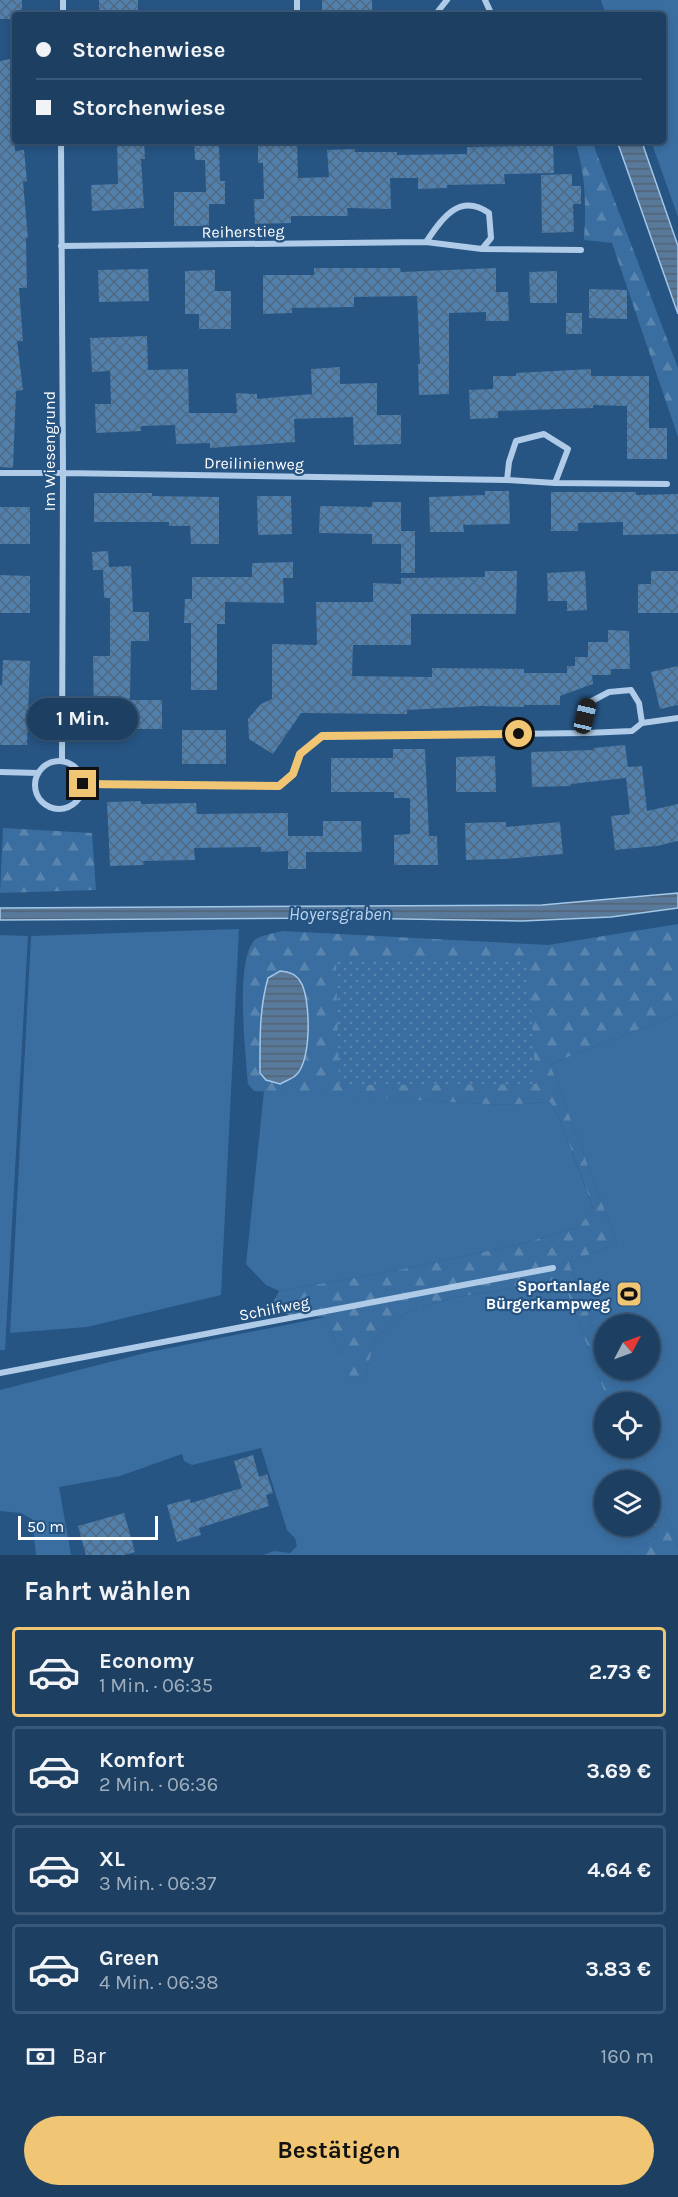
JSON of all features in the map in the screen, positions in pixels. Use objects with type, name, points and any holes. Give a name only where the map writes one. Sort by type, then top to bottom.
[{"type":"street","points":[[437,12],[447,0]]},
{"type":"street","name":"Im Wiesengrund","points":[[61,144],[62,761]]},
{"type":"street","points":[[426,242],[444,218],[459,206],[479,207],[489,213],[491,238],[482,249]]},
{"type":"street","name":"Reiherstieg","points":[[60,246],[426,242],[482,249],[581,250]]},
{"type":"street","points":[[507,480],[509,462],[516,441],[544,434],[568,449],[555,483]]},
{"type":"street","name":"Dreilinienweg","points":[[0,473],[667,484]]},
{"type":"street","points":[[587,733],[585,716],[588,703],[609,692],[631,690],[639,703],[642,723]]},
{"type":"street","points":[[83,784],[279,786],[293,774],[300,754],[322,736],[632,731],[642,723],[678,718]]},
{"type":"street","points":[[62,761],[74,767],[80,774],[83,784],[81,795],[74,804],[65,809],[52,809],[43,804],[36,793],[35,780],[38,773],[50,763],[62,761]]},
{"type":"street","points":[[0,772],[38,773]]},
{"type":"street","name":"Schilfweg","points":[[0,1373],[553,1268]]},
{"type":"green space","points":[[601,0],[678,0],[678,217],[652,144],[666,144],[666,12],[605,12]]},
{"type":"green space","points":[[576,144],[593,144],[678,368],[678,437],[612,243],[584,240],[584,190]]},
{"type":"green space","points":[[3,828],[92,833],[96,890],[0,893]]},
{"type":"green space","points":[[678,924],[678,1014],[550,1064],[617,1243],[569,1263],[594,1329],[594,1364],[563,1280],[451,1298],[409,1311],[377,1336],[364,1377],[351,1385],[326,1317],[290,1316],[273,1303],[279,1291],[399,1270],[521,1244],[579,1227],[593,1208],[559,1117],[550,1102],[505,1105],[254,1091],[248,1084],[243,1008],[245,965],[249,949],[256,939],[283,931],[548,945]]},
{"type":"green space","points":[[239,929],[221,1295],[87,1327],[10,1333],[31,936]]},
{"type":"green space","points":[[0,935],[28,936],[5,1350],[0,1350]]},
{"type":"green space","points":[[336,959],[528,959],[536,1084],[339,1085]]},
{"type":"green space","name":"Sportanlage Bürgerkampweg","points":[[678,1014],[678,1547],[660,1500],[660,1470],[648,1470],[644,1458],[660,1458],[660,1392],[618,1392],[614,1380],[660,1380],[660,1314],[594,1314],[594,1329],[569,1263],[617,1243],[550,1064]]},
{"type":"green space","points":[[264,1091],[505,1105],[550,1102],[559,1117],[593,1209],[579,1227],[521,1244],[399,1270],[279,1291],[266,1285],[246,1264]]},
{"type":"green space","points":[[563,1280],[594,1364],[594,1380],[600,1380],[604,1392],[594,1392],[594,1458],[629,1458],[633,1470],[594,1470],[594,1536],[658,1537],[621,1555],[263,1555],[274,1551],[290,1553],[297,1546],[295,1538],[287,1530],[261,1448],[192,1465],[184,1461],[182,1454],[120,1476],[59,1487],[71,1555],[36,1555],[32,1519],[21,1513],[0,1511],[0,1390],[149,1352],[326,1317],[351,1384],[364,1377],[377,1336],[409,1311],[451,1298]]},
{"type":"green space","points":[[600,1380],[614,1380],[618,1392],[604,1392]]},
{"type":"green space","points":[[629,1458],[644,1458],[648,1470],[633,1470]]},
{"type":"green space","points":[[660,1500],[678,1547],[678,1555],[621,1555],[660,1536]]},
{"type":"water","points":[[618,144],[643,144],[678,246],[678,314]]},
{"type":"water","name":"Hoyersgraben","points":[[678,893],[678,908],[611,917],[522,921],[344,918],[0,920],[0,908],[542,905]]},
{"type":"water","points":[[280,971],[289,972],[298,978],[304,989],[308,1029],[305,1057],[301,1068],[294,1076],[280,1084],[266,1080],[260,1073],[260,1061],[265,990],[268,978]]},
{"type":"building","points":[[0,0],[22,0],[22,12],[12,12],[12,19],[0,19]]},
{"type":"building","points":[[99,0],[138,0],[138,12],[99,12]]},
{"type":"building","points":[[322,0],[372,0],[372,12],[322,12]]},
{"type":"building","points":[[12,59],[12,144],[15,144],[15,151],[24,150],[27,181],[23,182],[28,238],[26,238],[27,288],[19,288],[23,341],[17,341],[23,390],[16,391],[13,468],[0,467],[0,61]]},
{"type":"building","points":[[117,144],[144,144],[145,159],[141,159],[144,208],[92,211],[91,185],[118,184]]},
{"type":"building","points":[[194,144],[219,144],[220,181],[225,181],[225,204],[209,204],[209,226],[174,226],[174,192],[206,192],[205,160],[195,160]]},
{"type":"building","points":[[258,144],[297,144],[298,178],[329,177],[327,150],[397,152],[397,155],[467,154],[467,147],[553,144],[554,173],[504,174],[505,184],[447,185],[447,188],[418,189],[418,178],[390,178],[391,209],[347,208],[348,216],[291,216],[291,223],[255,224],[254,199],[264,199],[263,163],[258,163]]},
{"type":"building","points":[[572,174],[572,186],[581,186],[581,204],[573,204],[574,232],[542,233],[541,175]]},
{"type":"building","points":[[314,268],[400,268],[401,272],[496,268],[496,292],[508,292],[509,321],[486,321],[486,312],[449,313],[449,394],[419,395],[417,296],[354,297],[354,307],[292,308],[292,313],[263,314],[263,275],[314,275]]},
{"type":"building","points":[[148,269],[149,301],[99,302],[98,270]]},
{"type":"building","points":[[215,270],[215,291],[231,291],[231,329],[199,329],[199,314],[185,314],[185,271]]},
{"type":"building","points":[[557,271],[557,303],[530,303],[529,272]]},
{"type":"building","points":[[589,289],[627,290],[627,319],[589,318]]},
{"type":"building","points":[[566,313],[582,313],[582,334],[566,334]]},
{"type":"building","points":[[147,336],[148,370],[188,369],[189,413],[237,413],[236,393],[257,394],[257,399],[312,394],[311,369],[340,367],[340,384],[377,383],[377,415],[401,415],[401,444],[354,445],[353,417],[294,419],[295,442],[210,448],[210,443],[176,444],[175,425],[141,426],[141,431],[96,433],[95,404],[111,404],[110,371],[92,372],[90,338]]},
{"type":"building","points":[[591,369],[591,376],[649,376],[649,428],[667,428],[667,459],[627,459],[627,406],[593,405],[593,408],[498,411],[498,418],[470,419],[469,390],[493,389],[493,376]]},
{"type":"building","points":[[485,491],[509,491],[510,524],[463,525],[464,532],[430,532],[429,497],[485,495]]},
{"type":"building","points":[[551,492],[678,494],[678,534],[623,535],[623,522],[578,523],[578,531],[551,531]]},
{"type":"building","points":[[94,493],[152,493],[152,496],[219,497],[219,544],[191,544],[190,526],[169,526],[169,522],[94,522]]},
{"type":"building","points":[[257,496],[291,496],[292,534],[258,535]]},
{"type":"building","points":[[372,502],[401,502],[401,531],[415,531],[415,573],[401,573],[401,544],[372,544],[372,534],[319,533],[320,506],[372,507]]},
{"type":"building","points":[[0,507],[30,507],[30,544],[0,544]]},
{"type":"building","points":[[108,551],[109,567],[131,566],[133,612],[149,612],[149,641],[131,641],[130,700],[162,700],[162,729],[94,729],[93,656],[110,656],[110,598],[104,598],[103,570],[93,570],[92,552]]},
{"type":"building","points":[[293,562],[293,578],[283,578],[284,603],[225,602],[225,624],[217,624],[217,690],[191,690],[191,623],[184,623],[185,599],[192,599],[192,577],[252,577],[252,563]]},
{"type":"building","points":[[485,571],[517,571],[516,614],[411,614],[411,645],[353,645],[352,676],[432,677],[432,668],[524,669],[524,673],[567,673],[567,666],[575,666],[575,657],[588,657],[588,642],[608,642],[608,630],[629,631],[630,669],[611,669],[611,675],[592,675],[593,684],[560,696],[560,705],[407,710],[407,714],[301,713],[273,754],[249,739],[248,719],[261,704],[272,699],[272,644],[317,645],[316,602],[373,602],[373,583],[401,584],[401,578],[485,577]]},
{"type":"building","points":[[585,571],[587,610],[567,611],[567,601],[548,601],[547,573]]},
{"type":"building","points":[[651,571],[678,571],[678,613],[638,613],[638,584],[651,584]]},
{"type":"building","points":[[0,575],[30,576],[30,613],[0,613]]},
{"type":"building","points":[[3,660],[30,661],[27,745],[0,745],[0,685],[2,685]]},
{"type":"building","points":[[678,666],[678,705],[660,709],[651,672]]},
{"type":"building","points":[[182,730],[226,730],[226,764],[182,764]]},
{"type":"building","points":[[625,745],[628,767],[642,766],[647,811],[678,804],[678,841],[657,846],[615,850],[611,816],[630,814],[626,778],[571,784],[571,786],[532,787],[531,752],[594,750],[593,748]]},
{"type":"building","points":[[393,749],[425,749],[429,836],[437,836],[438,865],[394,865],[394,835],[410,834],[410,798],[394,798],[394,792],[331,792],[331,758],[393,758]]},
{"type":"building","points":[[495,756],[496,792],[456,792],[456,757]]},
{"type":"building","points":[[141,801],[141,804],[196,803],[197,814],[288,813],[288,836],[323,836],[323,821],[361,821],[362,852],[306,852],[306,869],[288,869],[288,851],[261,852],[261,847],[194,848],[195,860],[143,861],[144,865],[110,866],[107,802]]},
{"type":"building","points":[[506,822],[506,827],[560,822],[563,854],[466,860],[465,823]]},
{"type":"building","points":[[253,1455],[259,1477],[267,1474],[273,1493],[266,1495],[269,1506],[199,1528],[201,1535],[177,1542],[167,1505],[190,1499],[191,1503],[242,1488],[234,1461]]},
{"type":"building","points":[[124,1513],[135,1552],[124,1555],[86,1555],[78,1526]]},
{"type":"place","name":"Sportanlage Bürgerkampweg","points":[[629,1294]]},
{"type":"route","points":[[83,784],[279,786],[293,774],[300,754],[322,736],[519,734]]}]
